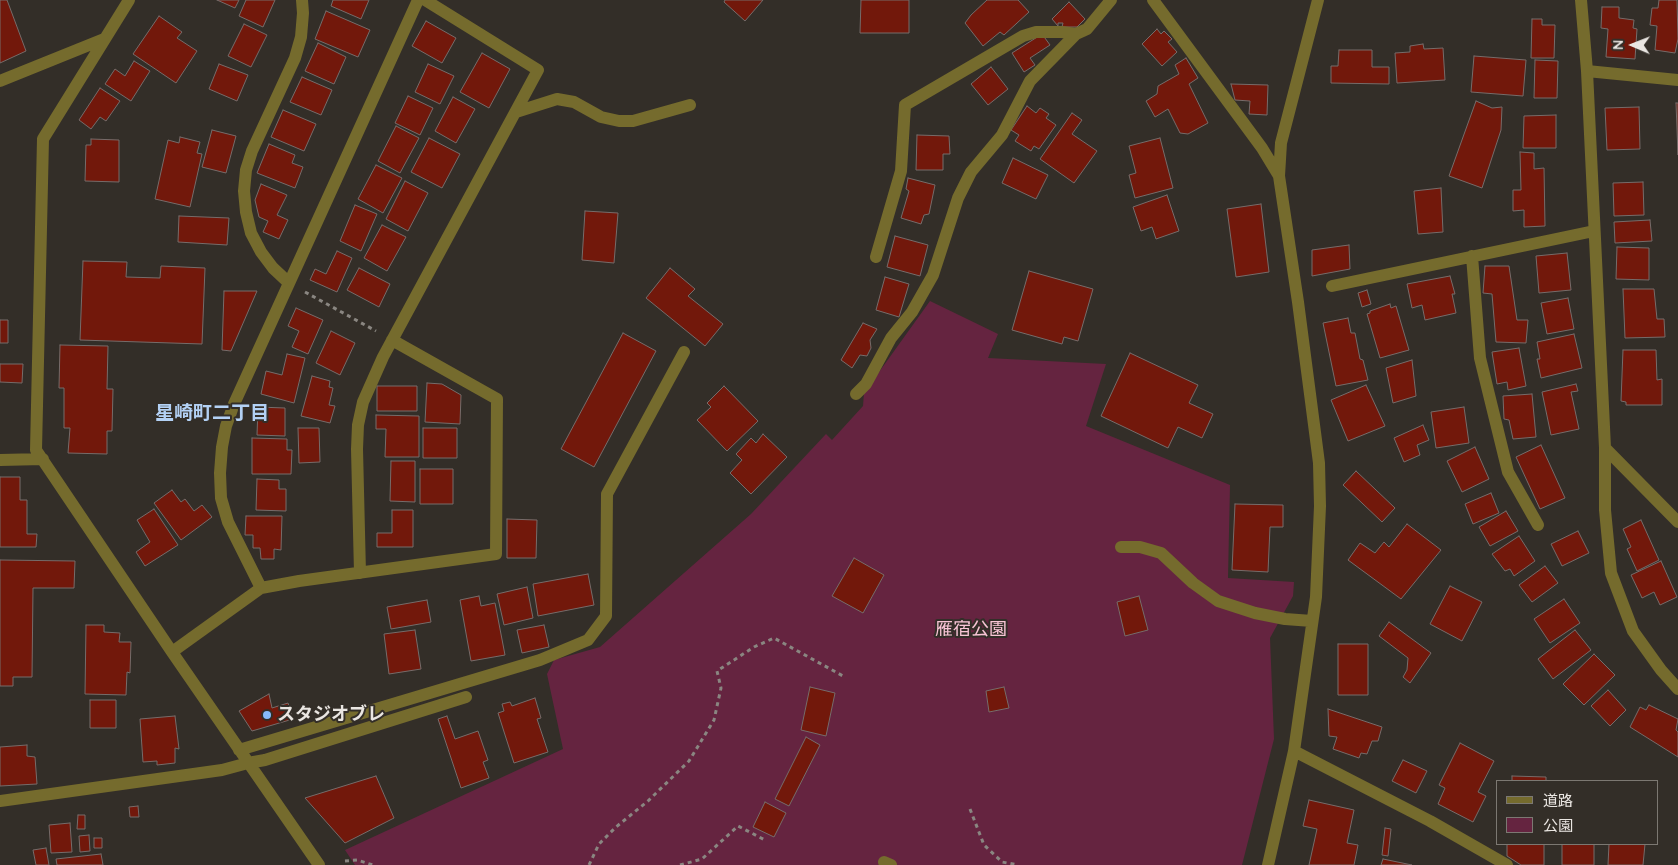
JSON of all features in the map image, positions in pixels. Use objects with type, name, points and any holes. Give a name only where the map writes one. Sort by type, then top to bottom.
[{"type":"street","points":[[129,0],[43,139],[36,450],[319,865]]},
{"type":"street","points":[[290,284],[260,252],[251,233],[244,191],[246,170],[252,152],[295,58],[302,38],[302,0]]},
{"type":"street","points":[[261,588],[238,546],[225,514],[221,498],[220,473],[226,426],[234,404],[418,0]]},
{"type":"street","points":[[360,573],[358,425],[363,402],[372,379],[392,340],[538,70],[425,0]]},
{"type":"street","points":[[856,394],[866,384],[891,338],[912,312],[933,275],[958,198],[971,172],[1002,135],[1030,81],[1076,34],[1087,29],[1111,0]]},
{"type":"street","points":[[1153,0],[1262,148],[1279,176]]},
{"type":"street","points":[[1268,865],[1294,752],[1316,596],[1320,506],[1319,463],[1279,176],[1281,143],[1318,0]]},
{"type":"street","points":[[1581,0],[1587,71],[1604,448],[1605,510],[1611,573],[1633,631],[1661,670],[1678,689]]},
{"type":"street","points":[[876,257],[901,170],[905,105],[1024,36],[1036,32],[1076,34]]},
{"type":"street","points":[[0,81],[104,39]]},
{"type":"street","points":[[1587,71],[1678,80]]},
{"type":"street","points":[[516,112],[557,99],[574,102],[601,117],[619,121],[633,121],[690,105]]},
{"type":"street","points":[[1332,286],[1594,230]]},
{"type":"street","points":[[1472,256],[1480,358],[1508,472],[1538,525]]},
{"type":"street","points":[[172,652],[261,588],[299,580],[496,554],[497,399],[392,340]]},
{"type":"street","points":[[239,750],[540,660],[588,640],[606,616],[607,494],[684,352]]},
{"type":"street","points":[[1604,448],[1678,522]]},
{"type":"street","points":[[0,460],[43,460]]},
{"type":"street","points":[[1121,547],[1140,547],[1161,553],[1193,584],[1218,601],[1255,613],[1285,619],[1312,621]]},
{"type":"street","points":[[0,801],[222,770],[265,760],[466,697]]},
{"type":"street","points":[[1294,752],[1430,821],[1507,865]]},
{"type":"path","points":[[290,284],[392,340]]},
{"type":"path","points":[[589,865],[599,844],[616,827],[648,802],[689,761],[714,720],[721,688],[718,671],[754,647],[774,638],[843,676]]},
{"type":"path","points":[[970,808],[984,845],[1002,862],[1018,865]]},
{"type":"path","points":[[698,865],[702,859],[738,826],[765,840]]},
{"type":"path","points":[[680,865],[702,859]]},
{"type":"path","points":[[345,861],[357,860],[373,865]]},
{"type":"green space","name":"雁宿公園","points":[[930,301],[998,334],[988,358],[1106,364],[1086,426],[1230,485],[1228,578],[1294,582],[1293,596],[1270,638],[1274,739],[1242,865],[355,865],[345,850],[563,749],[547,674],[554,660],[600,647],[751,514],[826,434],[832,440],[863,406],[864,393]]},
{"type":"building","points":[[0,0],[7,0],[26,51],[0,63]]},
{"type":"building","points":[[217,0],[239,0],[235,8]]},
{"type":"building","points":[[246,0],[275,0],[263,27],[239,16]]},
{"type":"building","points":[[333,0],[369,0],[361,19],[331,6]]},
{"type":"building","points":[[725,0],[763,0],[745,21],[724,2]]},
{"type":"building","points":[[861,0],[909,0],[909,33],[860,33]]},
{"type":"building","points":[[987,0],[1018,0],[1029,12],[1004,35],[1000,32],[983,46],[965,23]]},
{"type":"building","points":[[1659,0],[1677,0],[1678,39],[1675,53],[1655,50],[1657,26],[1650,25],[1652,8],[1658,8]]},
{"type":"building","points":[[1069,2],[1085,19],[1077,27],[1062,27],[1063,23],[1058,23],[1058,26],[1052,19]]},
{"type":"building","points":[[1602,7],[1619,7],[1619,18],[1634,20],[1633,28],[1637,29],[1635,59],[1606,57],[1608,29],[1601,28]]},
{"type":"building","points":[[326,11],[370,30],[358,57],[315,39]]},
{"type":"building","points":[[159,16],[182,32],[177,38],[197,51],[176,83],[133,54]]},
{"type":"building","points":[[1532,19],[1542,19],[1542,25],[1555,25],[1554,58],[1531,58]]},
{"type":"building","points":[[426,21],[456,38],[442,63],[412,46]]},
{"type":"building","points":[[244,24],[267,35],[251,67],[228,56]]},
{"type":"building","points":[[1157,29],[1161,34],[1164,31],[1172,39],[1168,42],[1177,52],[1162,66],[1142,44]]},
{"type":"building","points":[[1042,34],[1050,45],[1030,58],[1035,65],[1024,72],[1012,53]]},
{"type":"building","points":[[318,43],[346,57],[334,84],[305,71]]},
{"type":"building","points":[[1423,44],[1424,49],[1443,48],[1445,80],[1397,83],[1395,53],[1410,52],[1410,46]]},
{"type":"building","points":[[1339,50],[1372,50],[1372,67],[1389,67],[1389,84],[1331,83],[1331,66],[1338,66]]},
{"type":"building","points":[[482,53],[510,69],[489,108],[460,92]]},
{"type":"building","points":[[1474,56],[1526,60],[1523,96],[1471,92]]},
{"type":"building","points":[[1186,58],[1198,78],[1189,84],[1208,123],[1188,134],[1180,133],[1168,109],[1155,117],[1146,101],[1157,94],[1158,86],[1179,74],[1175,65]]},
{"type":"building","points":[[1535,60],[1558,61],[1557,98],[1534,98]]},
{"type":"building","points":[[134,61],[150,71],[131,101],[105,84],[115,69],[125,76]]},
{"type":"building","points":[[219,64],[248,75],[237,101],[209,89]]},
{"type":"building","points":[[428,64],[454,76],[440,104],[415,92]]},
{"type":"building","points":[[991,67],[1008,89],[988,105],[971,84]]},
{"type":"building","points":[[302,77],[332,90],[321,115],[290,102]]},
{"type":"building","points":[[1231,84],[1268,85],[1267,115],[1249,114],[1250,101],[1235,100]]},
{"type":"building","points":[[100,88],[120,101],[106,121],[100,117],[91,129],[79,120]]},
{"type":"building","points":[[408,96],[433,108],[420,135],[395,123]]},
{"type":"building","points":[[453,97],[475,109],[456,143],[435,131]]},
{"type":"building","points":[[1476,101],[1492,108],[1502,107],[1501,130],[1482,188],[1449,176]]},
{"type":"building","points":[[1676,103],[1678,103],[1678,155]]},
{"type":"building","points":[[1027,106],[1036,113],[1040,108],[1049,114],[1046,118],[1056,125],[1039,149],[1034,146],[1031,151],[1015,141],[1019,135],[1011,130]]},
{"type":"building","points":[[1639,107],[1640,149],[1607,150],[1605,108]]},
{"type":"building","points":[[283,110],[316,124],[304,151],[271,137]]},
{"type":"building","points":[[1072,113],[1082,120],[1072,134],[1097,151],[1074,183],[1040,159]]},
{"type":"building","points":[[1556,115],[1556,148],[1523,148],[1524,116]]},
{"type":"building","points":[[396,126],[419,138],[400,173],[378,161]]},
{"type":"building","points":[[212,130],[236,136],[226,173],[202,167]]},
{"type":"building","points":[[917,135],[949,136],[950,154],[943,154],[943,170],[916,170]]},
{"type":"building","points":[[180,137],[200,142],[197,153],[202,154],[190,207],[155,199],[168,140],[179,143]]},
{"type":"building","points":[[429,138],[460,154],[442,188],[411,172]]},
{"type":"building","points":[[1160,138],[1173,188],[1135,198],[1129,175],[1136,173],[1129,146]]},
{"type":"building","points":[[91,139],[119,140],[119,182],[85,181],[86,145],[91,145]]},
{"type":"building","points":[[269,144],[295,155],[292,163],[303,167],[295,188],[257,173]]},
{"type":"building","points":[[1520,152],[1534,153],[1534,169],[1544,168],[1545,226],[1524,227],[1524,210],[1513,211],[1513,190],[1521,190]]},
{"type":"building","points":[[1013,158],[1048,175],[1036,199],[1002,183]]},
{"type":"building","points":[[376,165],[402,178],[383,213],[358,199]]},
{"type":"building","points":[[908,178],[935,185],[929,214],[924,215],[921,224],[901,218],[909,191],[906,189]]},
{"type":"building","points":[[405,181],[428,193],[408,231],[386,219]]},
{"type":"building","points":[[1643,182],[1644,215],[1614,216],[1613,183]]},
{"type":"building","points":[[261,184],[287,195],[277,215],[288,220],[279,239],[263,232],[268,221],[259,217],[255,200]]},
{"type":"building","points":[[1441,188],[1443,232],[1418,234],[1414,191]]},
{"type":"building","points":[[1167,195],[1179,231],[1156,239],[1152,227],[1141,231],[1133,207]]},
{"type":"building","points":[[1261,204],[1269,272],[1236,277],[1227,209]]},
{"type":"building","points":[[355,205],[377,214],[361,251],[340,241]]},
{"type":"building","points":[[585,211],[618,213],[614,263],[582,260]]},
{"type":"building","points":[[179,216],[229,218],[227,245],[178,242]]},
{"type":"building","points":[[1650,220],[1652,241],[1615,243],[1614,222]]},
{"type":"building","points":[[382,225],[406,237],[387,271],[364,258]]},
{"type":"building","points":[[895,236],[928,245],[920,276],[887,267]]},
{"type":"building","points":[[1349,245],[1350,269],[1312,276],[1312,250]]},
{"type":"building","points":[[1617,247],[1649,248],[1649,280],[1616,279]]},
{"type":"building","points":[[337,251],[352,258],[337,292],[310,280],[315,269],[326,274]]},
{"type":"building","points":[[1567,253],[1571,290],[1539,293],[1536,256]]},
{"type":"building","points":[[83,261],[127,262],[126,277],[160,278],[161,266],[205,268],[202,344],[80,340]]},
{"type":"building","points":[[1485,266],[1509,266],[1517,320],[1528,320],[1526,343],[1496,342],[1492,294],[1483,293]]},
{"type":"building","points":[[359,268],[390,284],[379,307],[347,290]]},
{"type":"building","points":[[670,268],[695,289],[688,296],[723,324],[705,346],[646,298]]},
{"type":"building","points":[[1029,271],[1093,289],[1078,341],[1064,337],[1062,344],[1012,330]]},
{"type":"building","points":[[1450,276],[1455,294],[1452,294],[1456,313],[1425,320],[1422,305],[1412,308],[1407,284]]},
{"type":"building","points":[[885,277],[909,284],[899,317],[876,310]]},
{"type":"building","points":[[1623,289],[1654,289],[1657,319],[1664,319],[1665,337],[1625,338]]},
{"type":"building","points":[[1367,290],[1371,304],[1362,307],[1358,293]]},
{"type":"building","points":[[224,291],[257,291],[231,351],[222,350]]},
{"type":"building","points":[[1568,298],[1574,329],[1547,334],[1541,303]]},
{"type":"building","points":[[1390,304],[1391,308],[1396,306],[1409,350],[1380,358],[1367,314],[1370,311]]},
{"type":"building","points":[[296,308],[323,320],[308,354],[292,347],[299,331],[288,326]]},
{"type":"building","points":[[1348,318],[1351,333],[1355,333],[1360,359],[1363,360],[1368,380],[1336,386],[1323,323]]},
{"type":"building","points":[[0,320],[8,320],[8,343],[0,343]]},
{"type":"building","points":[[863,323],[877,329],[870,340],[871,348],[867,356],[860,355],[852,368],[841,360]]},
{"type":"building","points":[[331,331],[355,343],[340,375],[316,363]]},
{"type":"building","points":[[623,333],[656,351],[594,467],[561,449]]},
{"type":"building","points":[[1574,334],[1582,368],[1541,378],[1537,359],[1540,359],[1537,342]]},
{"type":"building","points":[[60,345],[108,346],[107,389],[113,389],[112,431],[107,431],[107,454],[68,453],[70,428],[64,428],[64,388],[59,388]]},
{"type":"building","points":[[1519,348],[1526,386],[1508,390],[1507,382],[1497,384],[1492,352]]},
{"type":"building","points":[[1623,350],[1656,350],[1657,380],[1662,379],[1662,405],[1626,405],[1626,402],[1621,401]]},
{"type":"building","points":[[1130,353],[1198,385],[1189,403],[1213,414],[1202,438],[1178,427],[1168,448],[1101,416]]},
{"type":"building","points":[[287,354],[305,358],[294,403],[261,394],[266,371],[282,375]]},
{"type":"building","points":[[1412,360],[1416,396],[1393,403],[1386,368]]},
{"type":"building","points":[[0,364],[23,364],[22,383],[0,382]]},
{"type":"building","points":[[312,376],[330,381],[329,387],[333,388],[329,405],[335,406],[330,423],[301,416]]},
{"type":"building","points":[[427,383],[442,384],[461,395],[460,424],[425,422]]},
{"type":"building","points":[[1576,384],[1578,391],[1571,392],[1579,429],[1551,435],[1542,392]]},
{"type":"building","points":[[1366,385],[1385,426],[1348,441],[1331,400]]},
{"type":"building","points":[[377,386],[417,386],[417,411],[377,411]]},
{"type":"building","points":[[724,386],[758,421],[727,451],[697,420],[711,407],[707,403]]},
{"type":"building","points":[[1532,394],[1536,437],[1513,439],[1509,420],[1504,419],[1503,396]]},
{"type":"building","points":[[258,407],[285,408],[285,436],[257,435]]},
{"type":"building","points":[[1464,407],[1469,443],[1436,448],[1431,412]]},
{"type":"building","points":[[376,415],[419,416],[419,457],[385,457],[386,429],[376,429]]},
{"type":"building","points":[[1423,425],[1429,440],[1417,445],[1420,455],[1404,462],[1394,438]]},
{"type":"building","points":[[298,428],[319,428],[320,462],[299,463]]},
{"type":"building","points":[[423,428],[457,428],[457,458],[423,458]]},
{"type":"building","points":[[763,434],[787,457],[751,494],[730,473],[742,460],[736,454],[751,438],[756,443]]},
{"type":"building","points":[[252,438],[287,439],[287,450],[292,450],[291,474],[252,474]]},
{"type":"building","points":[[1541,445],[1565,498],[1540,509],[1516,457]]},
{"type":"building","points":[[1475,447],[1489,479],[1462,492],[1447,461]]},
{"type":"building","points":[[391,461],[415,461],[415,502],[390,501]]},
{"type":"building","points":[[420,469],[453,469],[453,504],[420,504]]},
{"type":"building","points":[[1356,471],[1395,508],[1382,522],[1343,485]]},
{"type":"building","points":[[0,477],[20,477],[20,500],[27,500],[27,534],[37,534],[36,547],[0,547]]},
{"type":"building","points":[[257,479],[279,480],[279,489],[286,489],[286,511],[256,510]]},
{"type":"building","points":[[172,490],[181,502],[185,499],[194,511],[202,505],[212,517],[181,540],[154,503]]},
{"type":"building","points":[[1491,493],[1499,513],[1473,524],[1465,504]]},
{"type":"building","points":[[1235,504],[1283,505],[1283,527],[1270,527],[1268,572],[1232,570]]},
{"type":"building","points":[[154,509],[178,545],[145,566],[136,552],[150,542],[137,520]]},
{"type":"building","points":[[392,510],[413,510],[413,547],[377,547],[377,533],[392,533]]},
{"type":"building","points":[[1506,511],[1518,531],[1490,546],[1479,527]]},
{"type":"building","points":[[246,516],[282,516],[281,550],[274,549],[274,559],[261,559],[260,548],[253,548],[253,535],[245,535]]},
{"type":"building","points":[[507,519],[537,520],[536,558],[507,558]]},
{"type":"building","points":[[1641,520],[1659,560],[1637,571],[1627,549],[1631,547],[1623,529]]},
{"type":"building","points":[[1407,524],[1441,550],[1401,599],[1348,560],[1360,543],[1375,553],[1384,542],[1389,547]]},
{"type":"building","points":[[1578,531],[1589,553],[1562,566],[1551,544]]},
{"type":"building","points":[[1519,536],[1535,561],[1514,576],[1510,569],[1505,571],[1492,554]]},
{"type":"building","points":[[854,558],[884,575],[863,613],[832,596]]},
{"type":"building","points":[[0,560],[75,561],[74,588],[33,588],[32,677],[13,677],[13,686],[0,686]]},
{"type":"building","points":[[1661,561],[1677,597],[1660,605],[1654,592],[1642,598],[1631,575]]},
{"type":"building","points":[[1545,566],[1558,583],[1532,602],[1519,585]]},
{"type":"building","points":[[588,574],[594,605],[538,616],[533,584]]},
{"type":"building","points":[[1450,586],[1482,602],[1462,641],[1430,624]]},
{"type":"building","points":[[527,587],[533,618],[504,625],[497,594]]},
{"type":"building","points":[[479,596],[481,606],[495,603],[505,655],[471,661],[460,600]]},
{"type":"building","points":[[1139,596],[1148,630],[1125,636],[1117,602]]},
{"type":"building","points":[[1564,599],[1580,623],[1550,643],[1534,619]]},
{"type":"building","points":[[427,600],[431,622],[391,629],[387,607]]},
{"type":"building","points":[[1389,622],[1431,653],[1410,683],[1403,677],[1407,670],[1408,658],[1379,636]]},
{"type":"building","points":[[86,625],[104,625],[104,632],[120,633],[119,642],[131,642],[130,673],[127,672],[126,695],[85,694]]},
{"type":"building","points":[[544,625],[549,647],[522,653],[517,630]]},
{"type":"building","points":[[415,630],[421,669],[389,674],[384,634]]},
{"type":"building","points":[[1575,630],[1591,650],[1553,679],[1538,659]]},
{"type":"building","points":[[1338,644],[1368,644],[1368,695],[1338,695]]},
{"type":"building","points":[[1594,654],[1615,675],[1584,705],[1563,684]]},
{"type":"building","points":[[810,687],[835,693],[826,736],[801,730]]},
{"type":"building","points":[[1004,687],[1009,708],[989,712],[986,691]]},
{"type":"building","points":[[1608,690],[1626,710],[1610,726],[1591,706]]},
{"type":"building","name":"スタジオブレ","points":[[269,694],[272,708],[288,703],[293,719],[252,731],[239,711]]},
{"type":"building","points":[[535,698],[541,718],[537,719],[548,752],[514,763],[498,713],[504,711],[502,704],[510,702],[512,706]]},
{"type":"building","points":[[90,700],[116,700],[116,728],[90,728]]},
{"type":"building","points":[[1649,705],[1678,719],[1676,730],[1678,732],[1678,757],[1630,727],[1640,707],[1646,710]]},
{"type":"building","points":[[1328,709],[1382,727],[1378,741],[1372,741],[1367,754],[1361,753],[1359,758],[1333,749],[1337,737],[1329,736]]},
{"type":"building","points":[[175,716],[179,749],[175,748],[175,763],[157,765],[157,761],[143,762],[140,719]]},
{"type":"building","points":[[447,716],[455,739],[478,731],[488,760],[483,762],[489,778],[461,788],[438,719]]},
{"type":"building","points":[[806,737],[820,745],[789,806],[775,799]]},
{"type":"building","points":[[1460,743],[1494,761],[1478,792],[1486,796],[1473,822],[1438,804],[1445,788],[1439,785]]},
{"type":"building","points":[[27,745],[27,756],[35,757],[37,784],[0,786],[0,747]]},
{"type":"building","points":[[1403,760],[1427,771],[1416,793],[1392,781]]},
{"type":"building","points":[[376,776],[394,818],[345,843],[305,798]]},
{"type":"building","points":[[1512,776],[1546,777],[1546,780],[1512,780]]},
{"type":"building","points":[[1309,800],[1354,810],[1347,843],[1358,845],[1354,865],[1309,865],[1317,829],[1303,826]]},
{"type":"building","points":[[765,802],[786,813],[774,837],[753,827]]},
{"type":"building","points":[[138,806],[139,817],[130,817],[129,807]]},
{"type":"building","points":[[78,815],[85,815],[85,829],[77,829]]},
{"type":"building","points":[[70,823],[72,852],[51,853],[49,825]]},
{"type":"building","points":[[1385,828],[1391,829],[1388,856],[1382,855]]},
{"type":"building","points":[[89,835],[90,851],[80,852],[79,836]]},
{"type":"building","points":[[94,838],[102,838],[102,848],[94,848]]},
{"type":"building","points":[[1507,845],[1544,845],[1544,865],[1521,865],[1507,856]]},
{"type":"building","points":[[1562,845],[1594,845],[1594,865],[1562,865]]},
{"type":"building","points":[[1609,845],[1645,845],[1643,865],[1608,865]]},
{"type":"building","points":[[46,848],[49,865],[36,865],[33,850]]},
{"type":"building","points":[[101,854],[103,865],[57,865],[56,859]]},
{"type":"building","points":[[1383,859],[1412,865],[1381,865]]},
{"type":"place","name":"スタジオブレ","points":[[267,715]]},
{"type":"district","name":"星崎町二丁目","points":[[212,413]]}]
